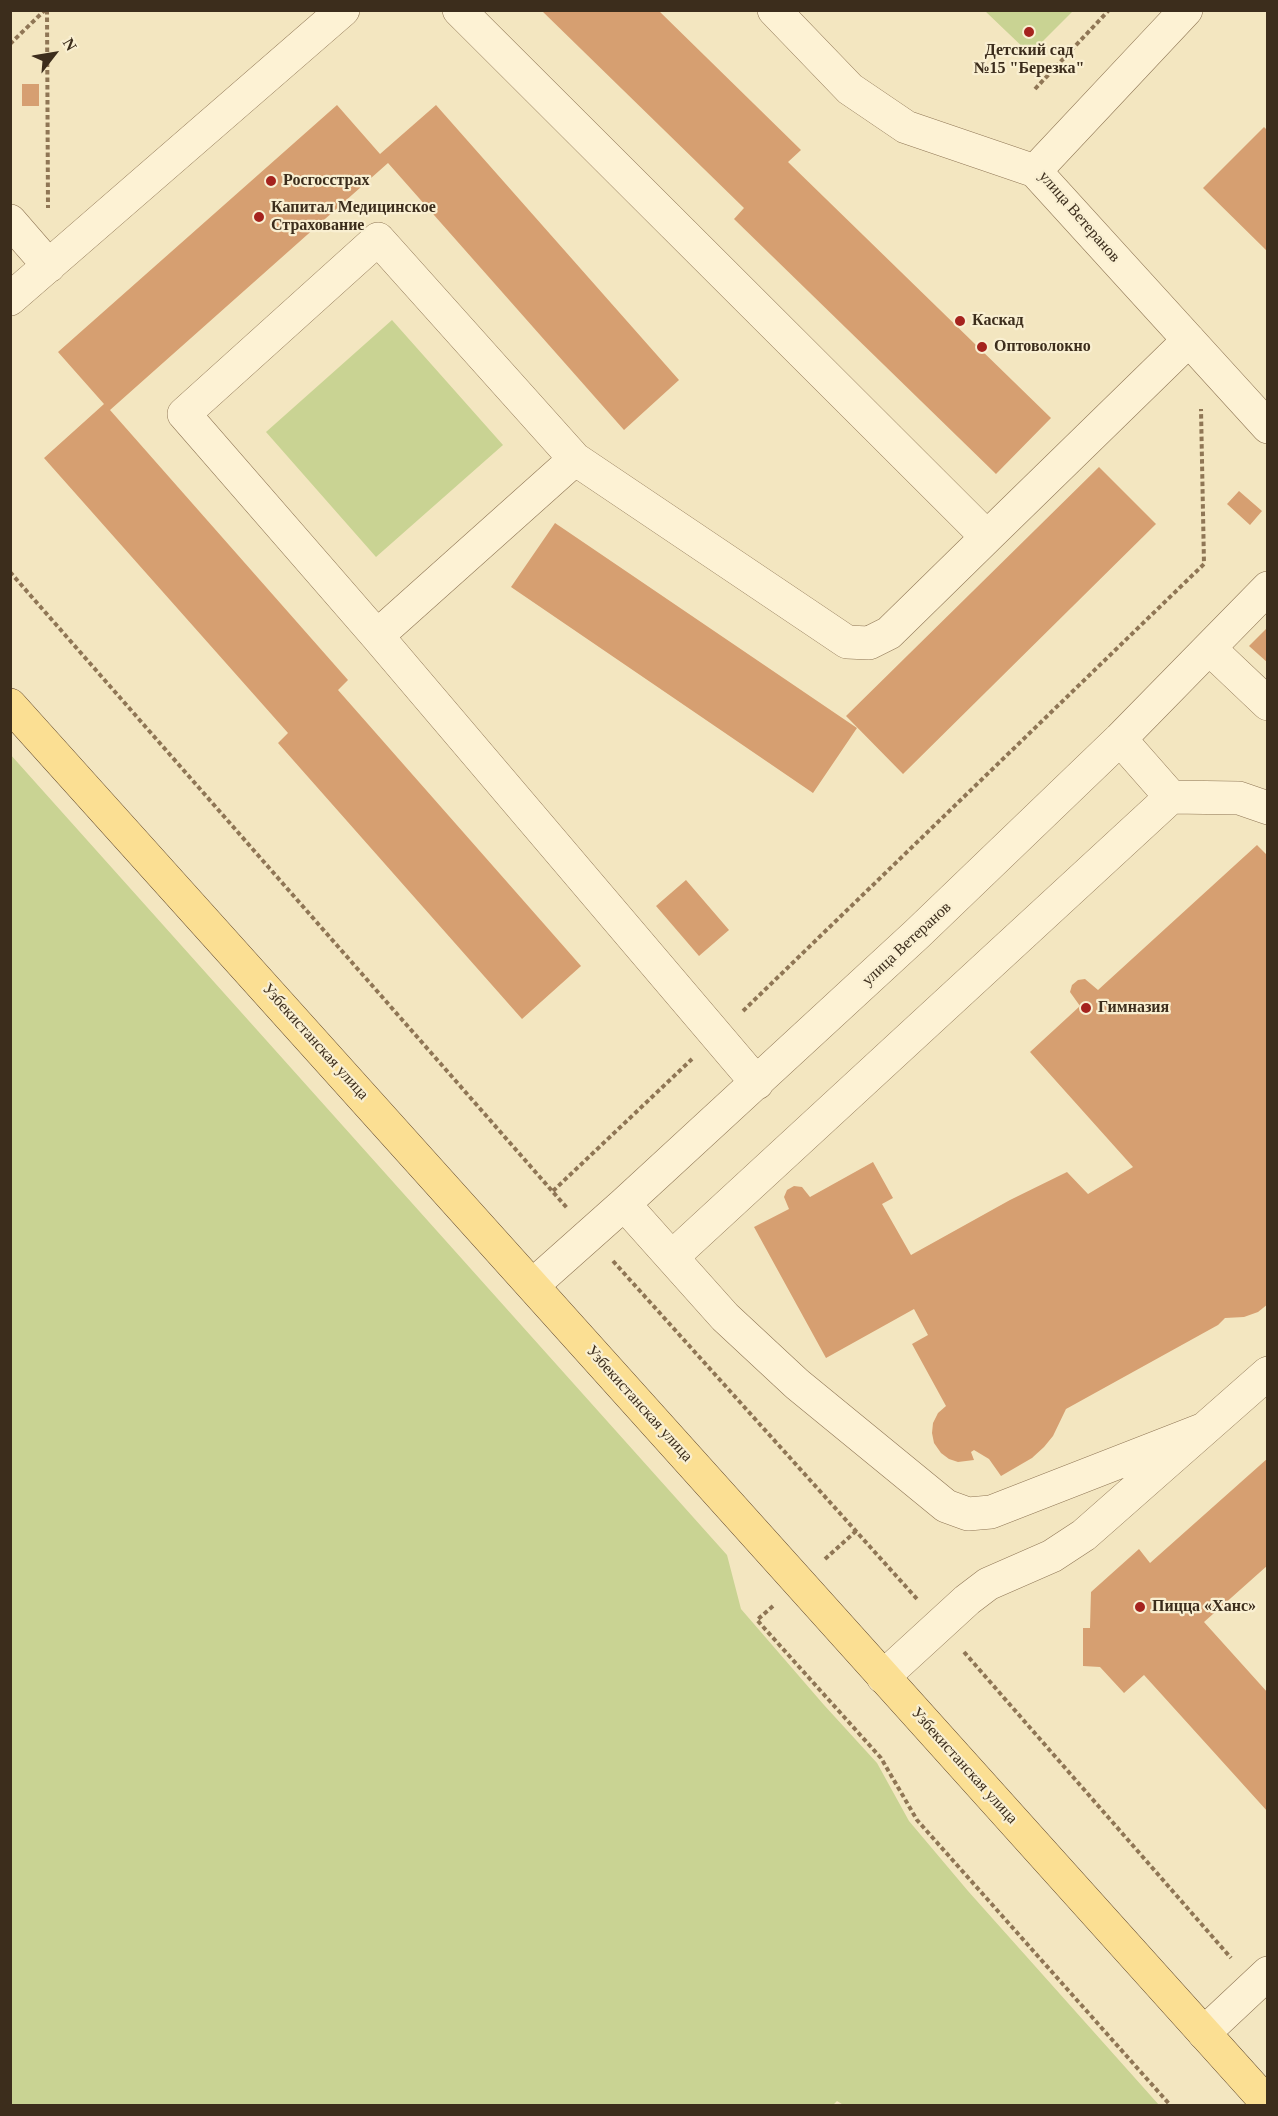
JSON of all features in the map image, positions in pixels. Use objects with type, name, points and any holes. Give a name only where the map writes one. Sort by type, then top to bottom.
[{"type":"main road","name":"Узбекистанская улица","points":[[10,705],[1268,2104]]},
{"type":"street","points":[[10,299],[343,10]]},
{"type":"street","points":[[459,10],[987,537]]},
{"type":"street","points":[[774,10],[850,89],[906,127],[1035,171]]},
{"type":"street","name":"улица Ветеранов","points":[[1186,10],[1035,171],[1268,427]]},
{"type":"street","points":[[10,221],[49,266]]},
{"type":"street","points":[[757,1083],[377,636],[184,414],[378,238],[575,459],[847,642],[869,643],[889,633],[987,537],[1195,345]]},
{"type":"street","points":[[377,636],[575,459]]},
{"type":"street","name":"улица Ветеранов","points":[[533,1285],[757,1083],[917,934],[1120,739],[1268,588]]},
{"type":"street","points":[[1210,649],[1268,704]]},
{"type":"street","points":[[1120,739],[1171,796]]},
{"type":"street","points":[[672,1257],[1171,796],[1239,798],[1268,808]]},
{"type":"street","points":[[624,1204],[725,1317],[797,1384],[946,1506],[968,1514],[991,1512],[1204,1430]]},
{"type":"street","points":[[883,1677],[939,1624],[988,1584],[1052,1556],[1084,1535],[1268,1373]]},
{"type":"street","points":[[1204,2033],[1261,1979]]},
{"type":"path","points":[[10,44],[46,10]]},
{"type":"path","points":[[46,10],[49,266]]},
{"type":"path","points":[[1035,89],[1109,10]]},
{"type":"path","points":[[553,1191],[1204,564],[1195,345]]},
{"type":"path","points":[[10,572],[590,1235],[1261,1979]]},
{"type":"path","points":[[758,1620],[881,1758],[917,1820],[1171,2106]]},
{"type":"green space","name":"Детский сад №15 \"Березка\"","points":[[985,11],[1073,11],[1030,54]]},
{"type":"green space","points":[[392,320],[503,445],[376,557],[266,432]]},
{"type":"green space","points":[[10,754],[727,1555],[741,1609],[877,1763],[909,1821],[968,1891],[1159,2105],[845,2106],[837,2101],[832,2106],[11,2105]]},
{"type":"building","points":[[541,10],[658,10],[801,150],[788,162],[1051,418],[996,474],[734,219],[744,208]]},
{"type":"building","points":[[22,84],[39,84],[39,106],[22,106]]},
{"type":"building","points":[[337,105],[380,154],[436,105],[679,380],[624,430],[388,163],[110,410],[348,680],[338,690],[581,966],[522,1019],[278,743],[288,733],[44,458],[104,404],[58,352]]},
{"type":"building","points":[[1264,127],[1268,131],[1268,252],[1203,188]]},
{"type":"building","points":[[1099,467],[1156,524],[903,774],[846,716]]},
{"type":"building","points":[[1239,491],[1262,511],[1250,525],[1227,504]]},
{"type":"building","points":[[555,523],[857,728],[813,793],[511,587]]},
{"type":"building","points":[[1268,627],[1268,663],[1249,646]]},
{"type":"building","points":[[1257,845],[1268,856],[1268,1304],[1258,1312],[1244,1317],[1225,1318],[1218,1325],[1066,1409],[1053,1436],[1044,1447],[1032,1458],[1001,1476],[989,1459],[974,1450],[971,1452],[974,1460],[958,1462],[949,1459],[934,1443],[933,1423],[938,1413],[946,1406],[912,1344],[928,1335],[914,1309],[826,1358],[754,1227],[789,1209],[784,1197],[787,1190],[794,1186],[802,1187],[810,1197],[873,1162],[893,1198],[882,1204],[911,1255],[1010,1200],[1067,1172],[1088,1194],[1133,1167],[1030,1052],[1080,1006],[1070,992],[1072,985],[1078,980],[1085,979],[1098,990]]},
{"type":"building","points":[[686,880],[729,930],[699,956],[656,906]]},
{"type":"building","points":[[1268,1458],[1268,1565],[1204,1622],[1268,1693],[1268,1812],[1144,1675],[1124,1693],[1100,1667],[1083,1666],[1083,1628],[1090,1628],[1091,1592],[1139,1549],[1150,1563]]},
{"type":"place","name":"Детский сад №15 \"Березка\"","points":[[1029,32]]},
{"type":"place","name":"Росгосстрах","points":[[271,181]]},
{"type":"place","name":"Капитал Медицинское Страхование","points":[[259,217]]},
{"type":"place","name":"Каскад","points":[[960,321]]},
{"type":"place","name":"Оптоволокно","points":[[982,347]]},
{"type":"place","name":"Гимназия","points":[[1086,1008]]},
{"type":"place","name":"Пицца «Ханс»","points":[[1140,1607]]}]
